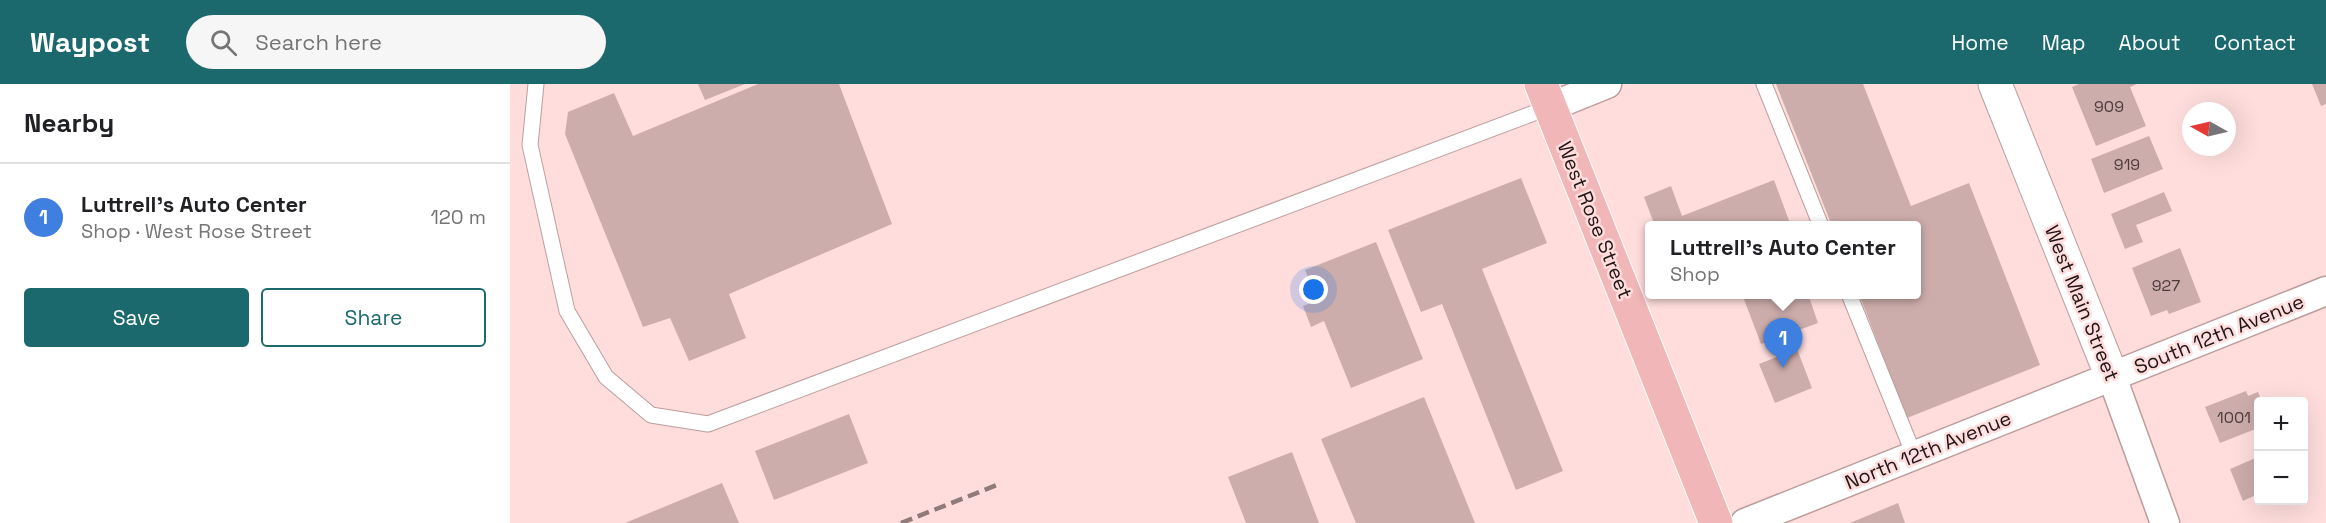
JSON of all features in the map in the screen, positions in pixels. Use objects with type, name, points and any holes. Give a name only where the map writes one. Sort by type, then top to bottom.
[{"type":"main road","name":"West Rose Street","points":[[1546,96],[1716,523]]},
{"type":"street","points":[[1546,96],[1607,84]]},
{"type":"street","name":"West Main Street","points":[[1995,84],[2112,377],[2164,523]]},
{"type":"street","name":"South 12th Avenue","points":[[2112,377],[2326,291]]},
{"type":"street","name":"North 12th Avenue","points":[[1745,523],[2112,377]]},
{"type":"lane","points":[[536,84],[530,145],[567,311],[606,377],[651,415],[708,424],[1546,96]]},
{"type":"lane","points":[[1764,84],[1819,221]]},
{"type":"lane","points":[[1851,299],[1914,455]]},
{"type":"building","points":[[698,84],[745,84],[705,100]]},
{"type":"building","points":[[758,84],[839,84],[892,224],[729,294],[746,338],[689,361],[670,318],[643,327],[565,134],[568,112],[614,93],[633,136]]},
{"type":"building","points":[[1776,84],[1863,84],[1911,206],[1969,183],[2040,365],[1907,418],[1861,299],[1921,299],[1921,221],[1830,221]]},
{"type":"building","points":[[2079,84],[2137,84],[2130,87],[2146,126],[2096,146],[2072,87]]},
{"type":"building","points":[[2312,84],[2326,84],[2326,104],[2321,106]]},
{"type":"building","points":[[2149,136],[2163,169],[2104,193],[2091,159]]},
{"type":"building","points":[[1521,178],[1547,243],[1482,269],[1563,471],[1516,490],[1442,304],[1421,312],[1388,230]]},
{"type":"building","points":[[1774,180],[1789,221],[1653,221],[1644,197],[1671,186],[1682,216]]},
{"type":"building","points":[[2164,192],[2172,211],[2136,225],[2143,242],[2125,249],[2111,214]]},
{"type":"building","points":[[1376,242],[1423,359],[1351,388],[1324,321],[1311,327],[1303,306],[1318,300],[1305,270]]},
{"type":"building","points":[[2180,248],[2201,302],[2169,314],[2167,310],[2151,316],[2132,268]]},
{"type":"building","points":[[1744,299],[1810,299],[1818,323],[1761,344]]},
{"type":"building","points":[[1797,349],[1812,388],[1775,403],[1759,364]]},
{"type":"building","points":[[2246,391],[2248,396],[2258,392],[2260,397],[2254,397],[2254,430],[2220,443],[2205,407]]},
{"type":"building","points":[[1424,397],[1475,523],[1356,523],[1321,439]]},
{"type":"building","points":[[849,414],[868,463],[774,500],[755,451]]},
{"type":"building","points":[[1292,452],[1319,523],[1246,523],[1228,477]]},
{"type":"building","points":[[2254,459],[2254,496],[2243,501],[2230,469]]},
{"type":"building","points":[[722,483],[739,523],[625,523]]},
{"type":"building","points":[[1898,503],[1905,523],[1850,523]]},
{"type":"railway","points":[[901,523],[997,485]]},
{"type":"place","name":"Luttrell's Auto Center","points":[[1783,368]]}]
